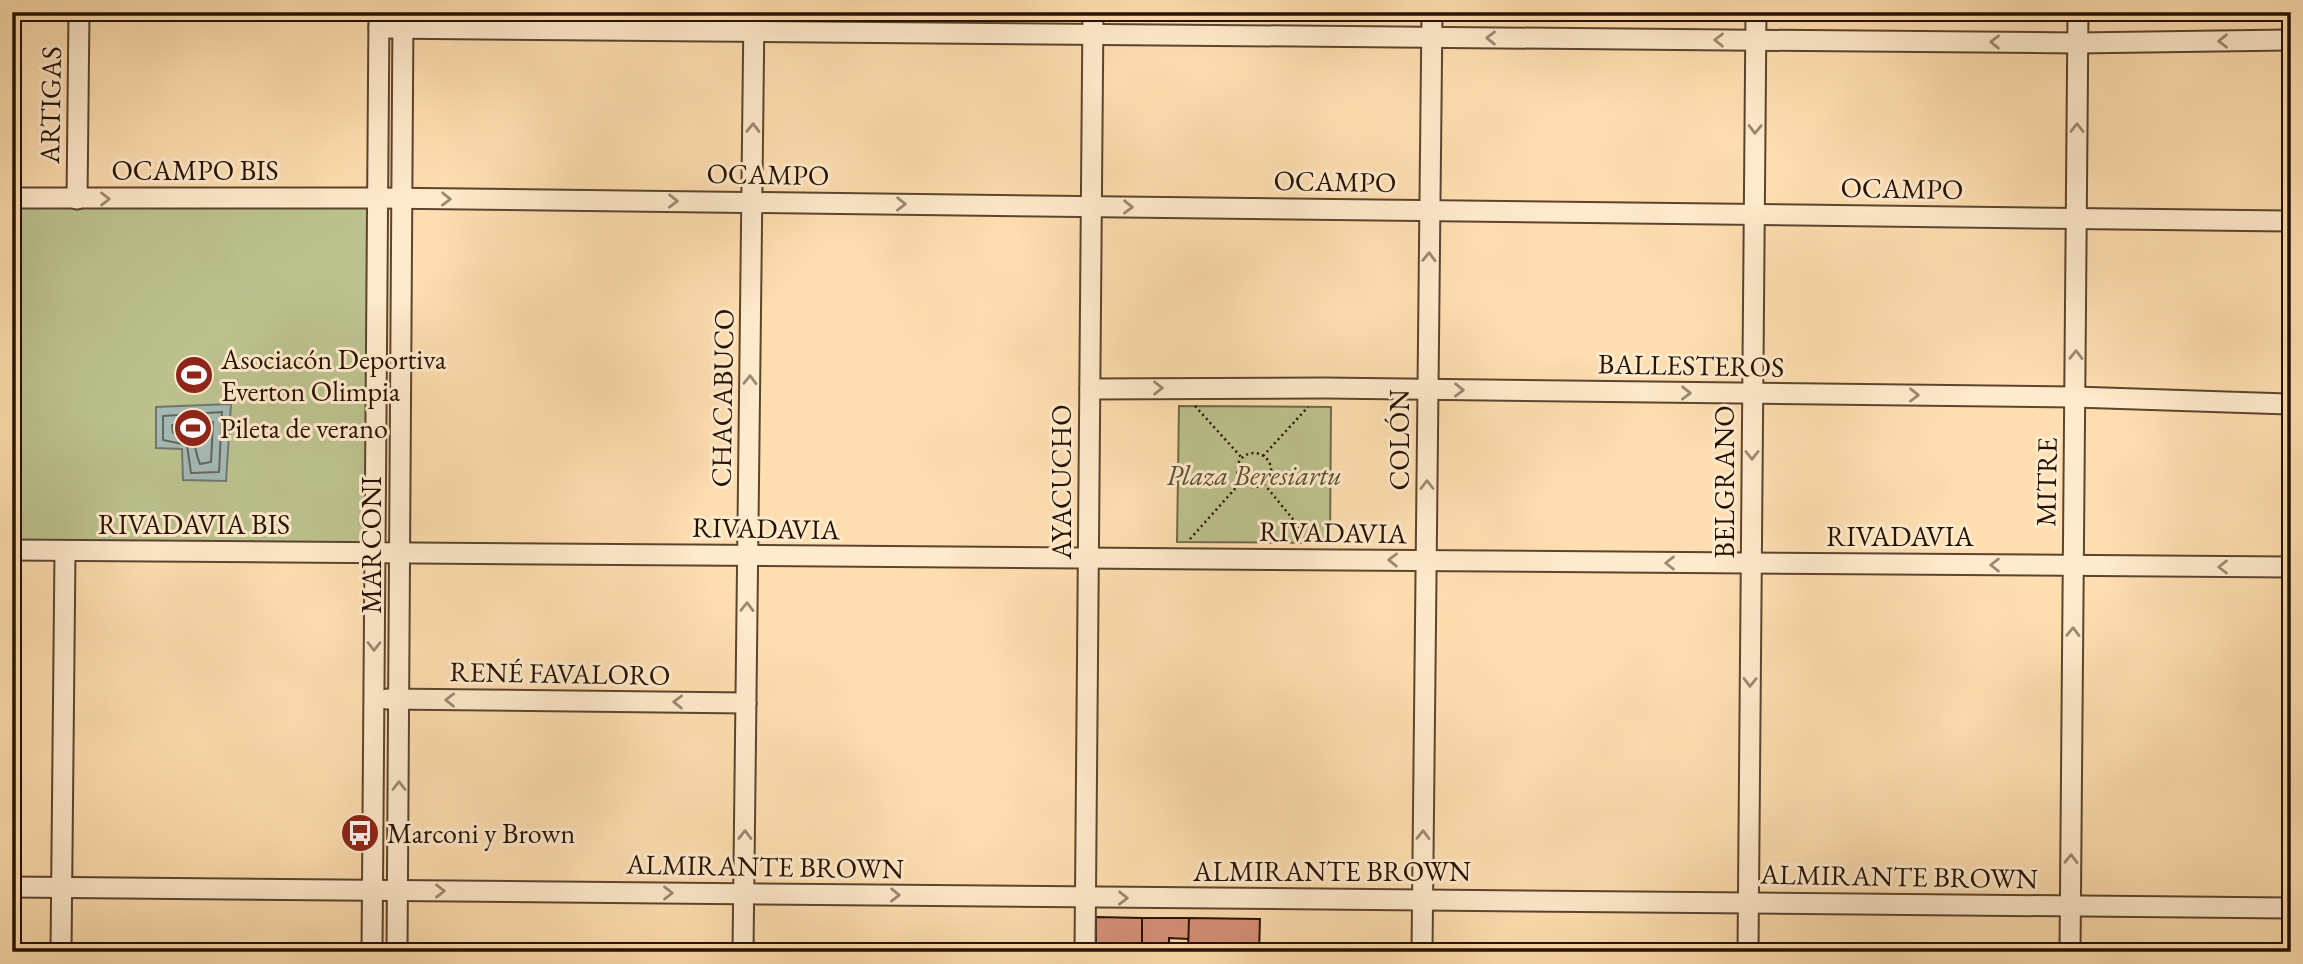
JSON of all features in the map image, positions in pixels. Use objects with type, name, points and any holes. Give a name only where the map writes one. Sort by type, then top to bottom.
[{"type":"street","name":"ARTIGAS","points":[[77,199],[79,12]]},
{"type":"street","name":"AYACUCHO","points":[[1085,952],[1093,12]]},
{"type":"street","name":"COLÓN","points":[[1422,952],[1432,12]]},
{"type":"street","name":"BELGRANO","points":[[1748,952],[1756,12]]},
{"type":"street","name":"MITRE","points":[[2070,952],[2078,12]]},
{"type":"street","points":[[379,20],[754,22],[1093,34],[2077,43],[2291,40]]},
{"type":"street","name":"MARCONI","points":[[372,952],[379,20]]},
{"type":"street","name":"MARCONI","points":[[397,952],[398,552],[404,198],[403,20]]},
{"type":"street","name":"CHACABUCO","points":[[743,952],[754,22]]},
{"type":"street","name":"OCAMPO BIS","points":[[12,198],[378,198]]},
{"type":"street","name":"OCAMPO","points":[[378,198],[2291,221]]},
{"type":"street","name":"BALLESTEROS","points":[[1090,390],[1325,388],[2075,397],[2291,404]]},
{"type":"street","name":"RIVADAVIA BIS","points":[[12,550],[375,553]]},
{"type":"street","points":[[61,952],[65,551]]},
{"type":"street","name":"RIVADAVIA","points":[[375,553],[2291,567]]},
{"type":"street","name":"RENÉ FAVALORO","points":[[374,699],[746,703]]},
{"type":"street","name":"ALMIRANTE BROWN","points":[[12,887],[2291,908]]},
{"type":"path","points":[[1179,388],[1242,458]]},
{"type":"path","points":[[1263,456],[1325,388]]},
{"type":"path","points":[[1252,454],[1263,456],[1271,470],[1264,484],[1250,487],[1241,482],[1237,472],[1242,458],[1252,454]]},
{"type":"path","points":[[1174,558],[1241,482]]},
{"type":"path","points":[[1264,484],[1326,559]]},
{"type":"green space","name":"Asociacón Deportiva Everton Olimpia","points":[[12,198],[378,198],[375,553],[12,550]]},
{"type":"green space","name":"Plaza Beresiartu","points":[[1179,406],[1331,407],[1330,543],[1177,542]]},
{"type":"water","name":"Pileta de verano","points":[[231,404],[226,481],[183,480],[182,449],[156,448],[156,407]]},
{"type":"building","points":[[1096,917],[1142,918],[1142,950],[1096,952]]},
{"type":"building","points":[[1142,918],[1189,918],[1189,939],[1169,938],[1169,945],[1142,945]]},
{"type":"building","points":[[1189,918],[1260,919],[1259,952],[1188,952]]},
{"type":"place","name":"Asociacón Deportiva Everton Olimpia","points":[[194,375]]},
{"type":"place","name":"Pileta de verano","points":[[193,428]]},
{"type":"place","name":"Marconi y Brown","points":[[360,833]]}]
